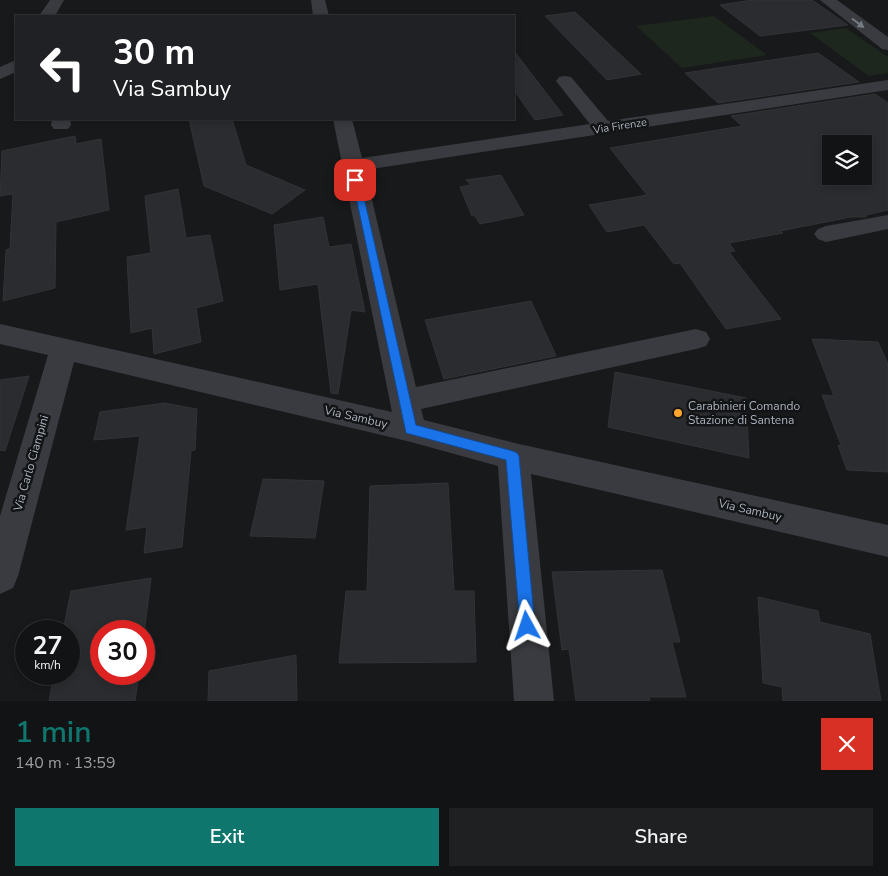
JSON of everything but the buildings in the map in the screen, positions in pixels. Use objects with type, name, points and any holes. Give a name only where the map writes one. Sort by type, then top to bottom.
[{"type":"street","points":[[48,15],[57,0]]},
{"type":"street","points":[[318,0],[321,15]]},
{"type":"street","points":[[827,0],[888,45]]},
{"type":"street","points":[[0,75],[15,66]]},
{"type":"street","points":[[0,75],[15,74]]},
{"type":"street","points":[[565,81],[604,129]]},
{"type":"street","name":"Via Firenze","points":[[352,166],[888,85]]},
{"type":"street","points":[[343,120],[408,415],[696,339]]},
{"type":"street","points":[[826,234],[888,222]]},
{"type":"street","name":"Via Sambuy","points":[[0,334],[63,350],[408,415],[513,456],[888,541]]},
{"type":"street","name":"Via Carlo Ciampini","points":[[0,576],[63,350]]},
{"type":"street","points":[[513,456],[534,701]]},
{"type":"shaded area","points":[[714,16],[767,55],[682,68],[636,26]]},
{"type":"shaded area","points":[[846,28],[888,57],[888,73],[869,76],[810,33]]},
{"type":"place","name":"Carabinieri Comando Stazione di Santena","points":[[678,413]]},
{"type":"route","points":[[355,180],[411,429],[513,456],[527,626]]}]
